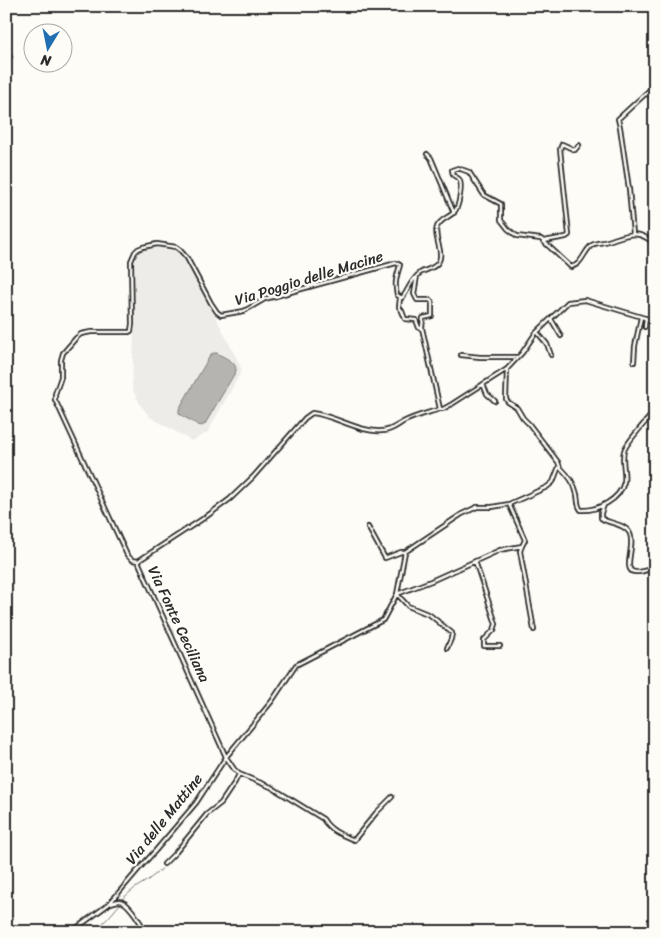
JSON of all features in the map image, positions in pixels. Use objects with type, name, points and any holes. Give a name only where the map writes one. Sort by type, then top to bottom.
[{"type":"street","points":[[6,47],[10,57]]},
{"type":"street","points":[[633,234],[629,189],[618,119],[655,85]]},
{"type":"street","points":[[645,94],[655,95]]},
{"type":"street","points":[[544,241],[570,235],[560,149],[562,144],[575,150],[580,145]]},
{"type":"street","points":[[427,154],[432,158],[454,213]]},
{"type":"street","points":[[400,298],[403,297],[409,284],[418,275],[438,263],[440,256],[437,235],[438,227],[443,219],[454,213],[458,204],[461,184],[460,179],[453,175],[452,171],[458,168],[468,172],[484,195],[501,204],[501,220],[508,229],[517,236],[539,238],[544,241],[569,266],[573,267],[578,264],[594,244],[606,242],[623,235],[633,234],[645,237],[655,244]]},
{"type":"street","name":"Via Poggio delle Macine","points":[[138,561],[132,560],[127,555],[55,400],[55,394],[61,377],[63,353],[76,338],[91,332],[130,331],[132,324],[131,261],[132,256],[138,249],[150,244],[157,244],[176,247],[180,250],[187,258],[211,303],[217,312],[221,314],[244,311],[265,300],[396,263],[400,264],[396,274],[397,293],[400,298],[399,307],[405,319],[416,320],[419,328],[422,328]]},
{"type":"street","points":[[418,275],[414,294],[417,300],[430,300],[433,306],[432,316],[423,318],[422,328],[440,409]]},
{"type":"street","name":"Via Fonte Ceciliana","points":[[226,756],[138,561],[230,499],[253,477],[305,418],[312,413],[364,429],[382,432],[393,429],[404,422],[443,409],[507,369],[537,332],[568,302],[585,300],[655,321]]},
{"type":"street","points":[[634,362],[641,317]]},
{"type":"street","points":[[645,327],[646,318]]},
{"type":"street","points":[[551,319],[561,336]]},
{"type":"street","points":[[537,332],[547,344],[551,354]]},
{"type":"street","points":[[461,355],[518,357]]},
{"type":"street","points":[[507,369],[506,399],[529,424],[569,478],[576,491],[578,507],[581,510],[604,505],[619,492],[624,482],[624,451],[655,411]]},
{"type":"street","points":[[483,384],[487,394],[495,401]]},
{"type":"street","points":[[368,527],[385,558],[405,552],[477,506],[492,507],[509,504],[547,487],[553,482],[560,467]]},
{"type":"street","points":[[509,504],[525,540],[520,551],[534,630]]},
{"type":"street","points":[[604,505],[601,518],[622,526],[631,537],[632,545],[628,566],[630,570],[635,572],[655,567]]},
{"type":"street","points":[[448,648],[452,639],[452,633],[430,615],[408,606],[397,594],[500,550],[522,546]]},
{"type":"street","name":"Via delle Mattine","points":[[109,904],[196,803],[226,756],[272,701],[296,665],[383,620],[397,594],[405,552]]},
{"type":"street","points":[[475,561],[496,624],[494,630],[484,640],[484,646],[500,646]]},
{"type":"street","points":[[226,756],[234,770],[239,774],[271,787],[323,819],[334,831],[354,840],[392,797]]},
{"type":"street","name":"Via delle Mattine","points":[[164,864],[207,814],[221,803],[239,774]]},
{"type":"street","points":[[117,894],[119,901]]},
{"type":"street","points":[[71,932],[109,904],[119,901],[129,906],[146,932]]},
{"type":"shaded area","points":[[155,246],[168,250],[175,248],[186,259],[242,370],[207,433],[192,441],[150,417],[141,406],[132,388],[134,259],[139,251]]},
{"type":"shaded area","points":[[214,353],[232,362],[236,371],[205,424],[202,426],[181,415],[179,409],[211,354]]},
{"type":"waterway","points":[[122,899],[162,869]]},
{"type":"waterway","points":[[94,932],[120,904]]}]
